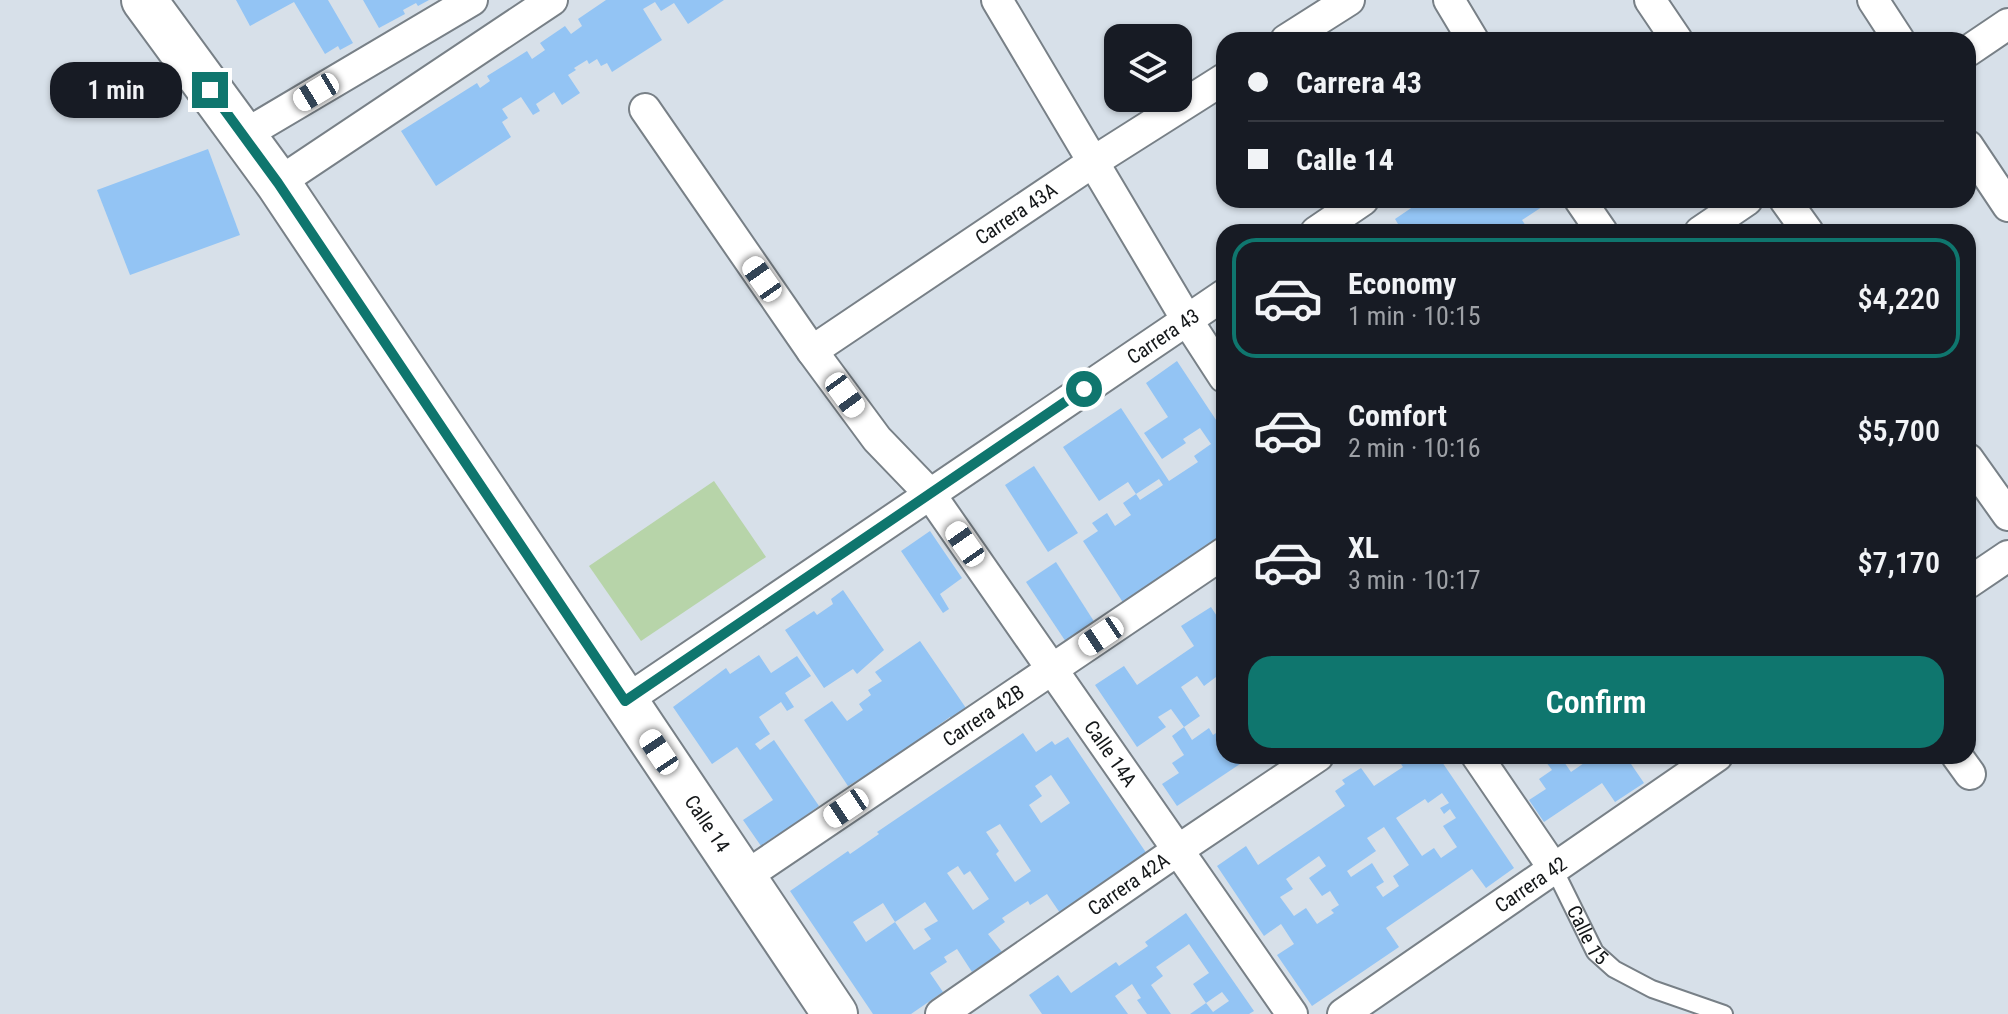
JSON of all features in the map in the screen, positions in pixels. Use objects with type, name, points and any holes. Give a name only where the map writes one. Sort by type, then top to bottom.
[{"type":"street","name":"Calle 14","points":[[144,0],[278,183],[835,1014]]},
{"type":"street","points":[[244,135],[472,0]]},
{"type":"street","points":[[278,183],[552,0]]},
{"type":"street","points":[[997,0],[1216,365]]},
{"type":"street","points":[[1299,32],[1349,0]]},
{"type":"street","points":[[1449,0],[1468,32]]},
{"type":"street","points":[[1650,0],[1672,32]]},
{"type":"street","points":[[1873,0],[1894,32]]},
{"type":"street","points":[[1976,46],[2008,24]]},
{"type":"street","name":"Carrera 43A","points":[[812,351],[1093,162],[1216,84]]},
{"type":"street","name":"Calle 14A","points":[[645,109],[812,351],[877,439],[930,494],[1292,1014]]},
{"type":"street","points":[[1976,158],[2008,206]]},
{"type":"street","points":[[1328,224],[1351,208]]},
{"type":"street","points":[[1712,224],[1735,208]]},
{"type":"street","name":"Carrera 43","points":[[625,701],[1216,300]]},
{"type":"street","points":[[1976,470],[2008,515]]},
{"type":"street","points":[[1976,578],[2008,556]]},
{"type":"street","name":"Carrera 42B","points":[[743,878],[1216,558]]},
{"type":"street","name":"Carrera 42A","points":[[941,1014],[1306,764]]},
{"type":"street","name":"Calle 15","points":[[1482,764],[1554,869]]},
{"type":"street","name":"Carrera 42","points":[[1343,1014],[1705,764]]},
{"type":"lane","name":"Calle 15","points":[[1554,869],[1595,952],[1614,969],[1652,989],[1724,1014]]},
{"type":"green space","points":[[714,481],[766,557],[641,641],[589,566]]},
{"type":"building","points":[[236,0],[328,0],[353,43],[340,50],[338,46],[325,54],[294,2],[250,26]]},
{"type":"building","points":[[363,0],[429,0],[403,10],[405,14],[379,28]]},
{"type":"building","points":[[606,0],[724,0],[688,24],[674,3],[661,11],[655,2],[643,9],[662,40],[612,72],[607,63],[601,66],[597,59],[589,64],[587,60],[574,68],[576,70],[568,75],[580,93],[562,105],[554,92],[536,104],[540,111],[533,115],[521,97],[502,109],[508,118],[502,122],[511,137],[436,186],[401,131],[477,83],[480,88],[490,81],[487,76],[527,51],[532,59],[545,50],[540,43],[565,26],[571,34],[582,26],[578,19]]},
{"type":"building","points":[[208,149],[240,235],[130,275],[97,190]]},
{"type":"building","points":[[1411,208],[1540,208],[1522,220],[1525,224],[1398,224],[1395,219]]},
{"type":"building","points":[[1177,361],[1216,420],[1216,543],[1124,604],[1083,541],[1098,531],[1092,523],[1107,513],[1115,526],[1131,515],[1123,503],[1136,494],[1128,482],[1099,501],[1063,447],[1121,408],[1169,481],[1198,462],[1194,456],[1211,444],[1200,428],[1183,439],[1186,443],[1162,459],[1144,433],[1168,417],[1146,383]],"holes":[[[1159,479],[1163,485],[1140,500],[1136,494]]]},
{"type":"building","points":[[1034,466],[1078,533],[1048,552],[1005,485]]},
{"type":"building","points":[[930,531],[962,578],[940,594],[949,609],[943,613],[901,551]]},
{"type":"building","points":[[1056,562],[1095,623],[1066,642],[1026,582]]},
{"type":"building","points":[[843,590],[884,650],[857,674],[853,669],[824,688],[785,630],[814,611],[817,615],[833,604],[831,599]]},
{"type":"building","points":[[1211,607],[1216,615],[1216,677],[1204,686],[1197,676],[1181,687],[1200,716],[1184,727],[1171,709],[1158,717],[1166,727],[1137,747],[1095,685],[1124,666],[1137,685],[1194,646],[1181,626]]},
{"type":"building","points":[[920,641],[968,711],[953,721],[950,717],[936,727],[941,734],[866,781],[863,777],[848,786],[804,720],[832,701],[847,721],[863,710],[859,704],[871,695],[868,690],[882,681],[875,672]]},
{"type":"building","points":[[759,655],[771,673],[797,656],[811,676],[785,693],[794,707],[787,711],[781,702],[759,717],[770,734],[755,744],[760,750],[774,740],[819,806],[805,816],[807,820],[778,840],[775,836],[761,846],[743,820],[773,800],[737,747],[712,764],[673,707],[726,668],[730,674]]},
{"type":"building","points":[[1184,727],[1192,740],[1209,728],[1213,735],[1216,733],[1216,764],[1240,764],[1177,806],[1162,784],[1179,773],[1172,763],[1184,755],[1172,736]]},
{"type":"building","points":[[1023,733],[1036,752],[1052,741],[1055,745],[1068,737],[1147,854],[1060,913],[1047,894],[1030,905],[1028,901],[1002,918],[1005,922],[988,934],[1002,952],[972,972],[957,949],[944,957],[947,962],[930,973],[943,992],[911,1014],[873,1014],[790,891],[848,851],[850,854],[879,834],[877,832]],"holes":[[[1051,775],[1070,803],[1041,823],[1029,805],[1042,796],[1035,786]],[[1000,824],[1031,871],[1015,882],[986,832]],[[958,866],[964,875],[970,871],[989,899],[973,910],[947,873]],[[925,902],[938,921],[924,929],[931,939],[914,950],[895,922]],[[883,903],[895,922],[866,942],[853,922]]]},
{"type":"building","points":[[1401,764],[1443,764],[1514,868],[1486,888],[1472,869],[1386,928],[1399,947],[1312,1006],[1277,955],[1294,944],[1281,924],[1264,936],[1217,866],[1246,846],[1258,865],[1345,806],[1335,791],[1345,784],[1342,780],[1361,768],[1374,786],[1403,767]],"holes":[[[1442,793],[1449,803],[1440,808],[1444,814],[1450,809],[1456,818],[1443,826],[1457,847],[1441,858],[1434,848],[1422,856],[1396,818],[1425,799],[1428,803]],[[1384,827],[1409,865],[1393,876],[1399,886],[1383,897],[1376,887],[1384,882],[1372,863],[1351,877],[1347,871],[1376,851],[1367,838]],[[1319,856],[1326,866],[1309,878],[1322,896],[1330,891],[1339,905],[1331,910],[1334,913],[1317,924],[1306,908],[1294,916],[1280,897],[1293,889],[1286,879]]]},
{"type":"building","points":[[1548,764],[1566,764],[1571,772],[1583,764],[1631,764],[1644,783],[1615,802],[1602,783],[1544,822],[1529,800],[1546,789],[1539,779],[1552,770]]},
{"type":"building","points":[[1186,913],[1254,1011],[1249,1014],[1190,1014],[1206,1003],[1193,984],[1209,973],[1189,944],[1156,967],[1163,976],[1151,985],[1171,1014],[1147,1014],[1137,1000],[1141,998],[1132,984],[1115,996],[1128,1014],[1042,1014],[1029,995],[1058,975],[1071,993],[1116,962],[1119,966],[1148,946],[1145,942]],"holes":[[[1222,992],[1229,1001],[1213,1012],[1206,1003]]]},
{"type":"route","points":[[210,90],[278,183],[625,701],[1084,389]]}]
